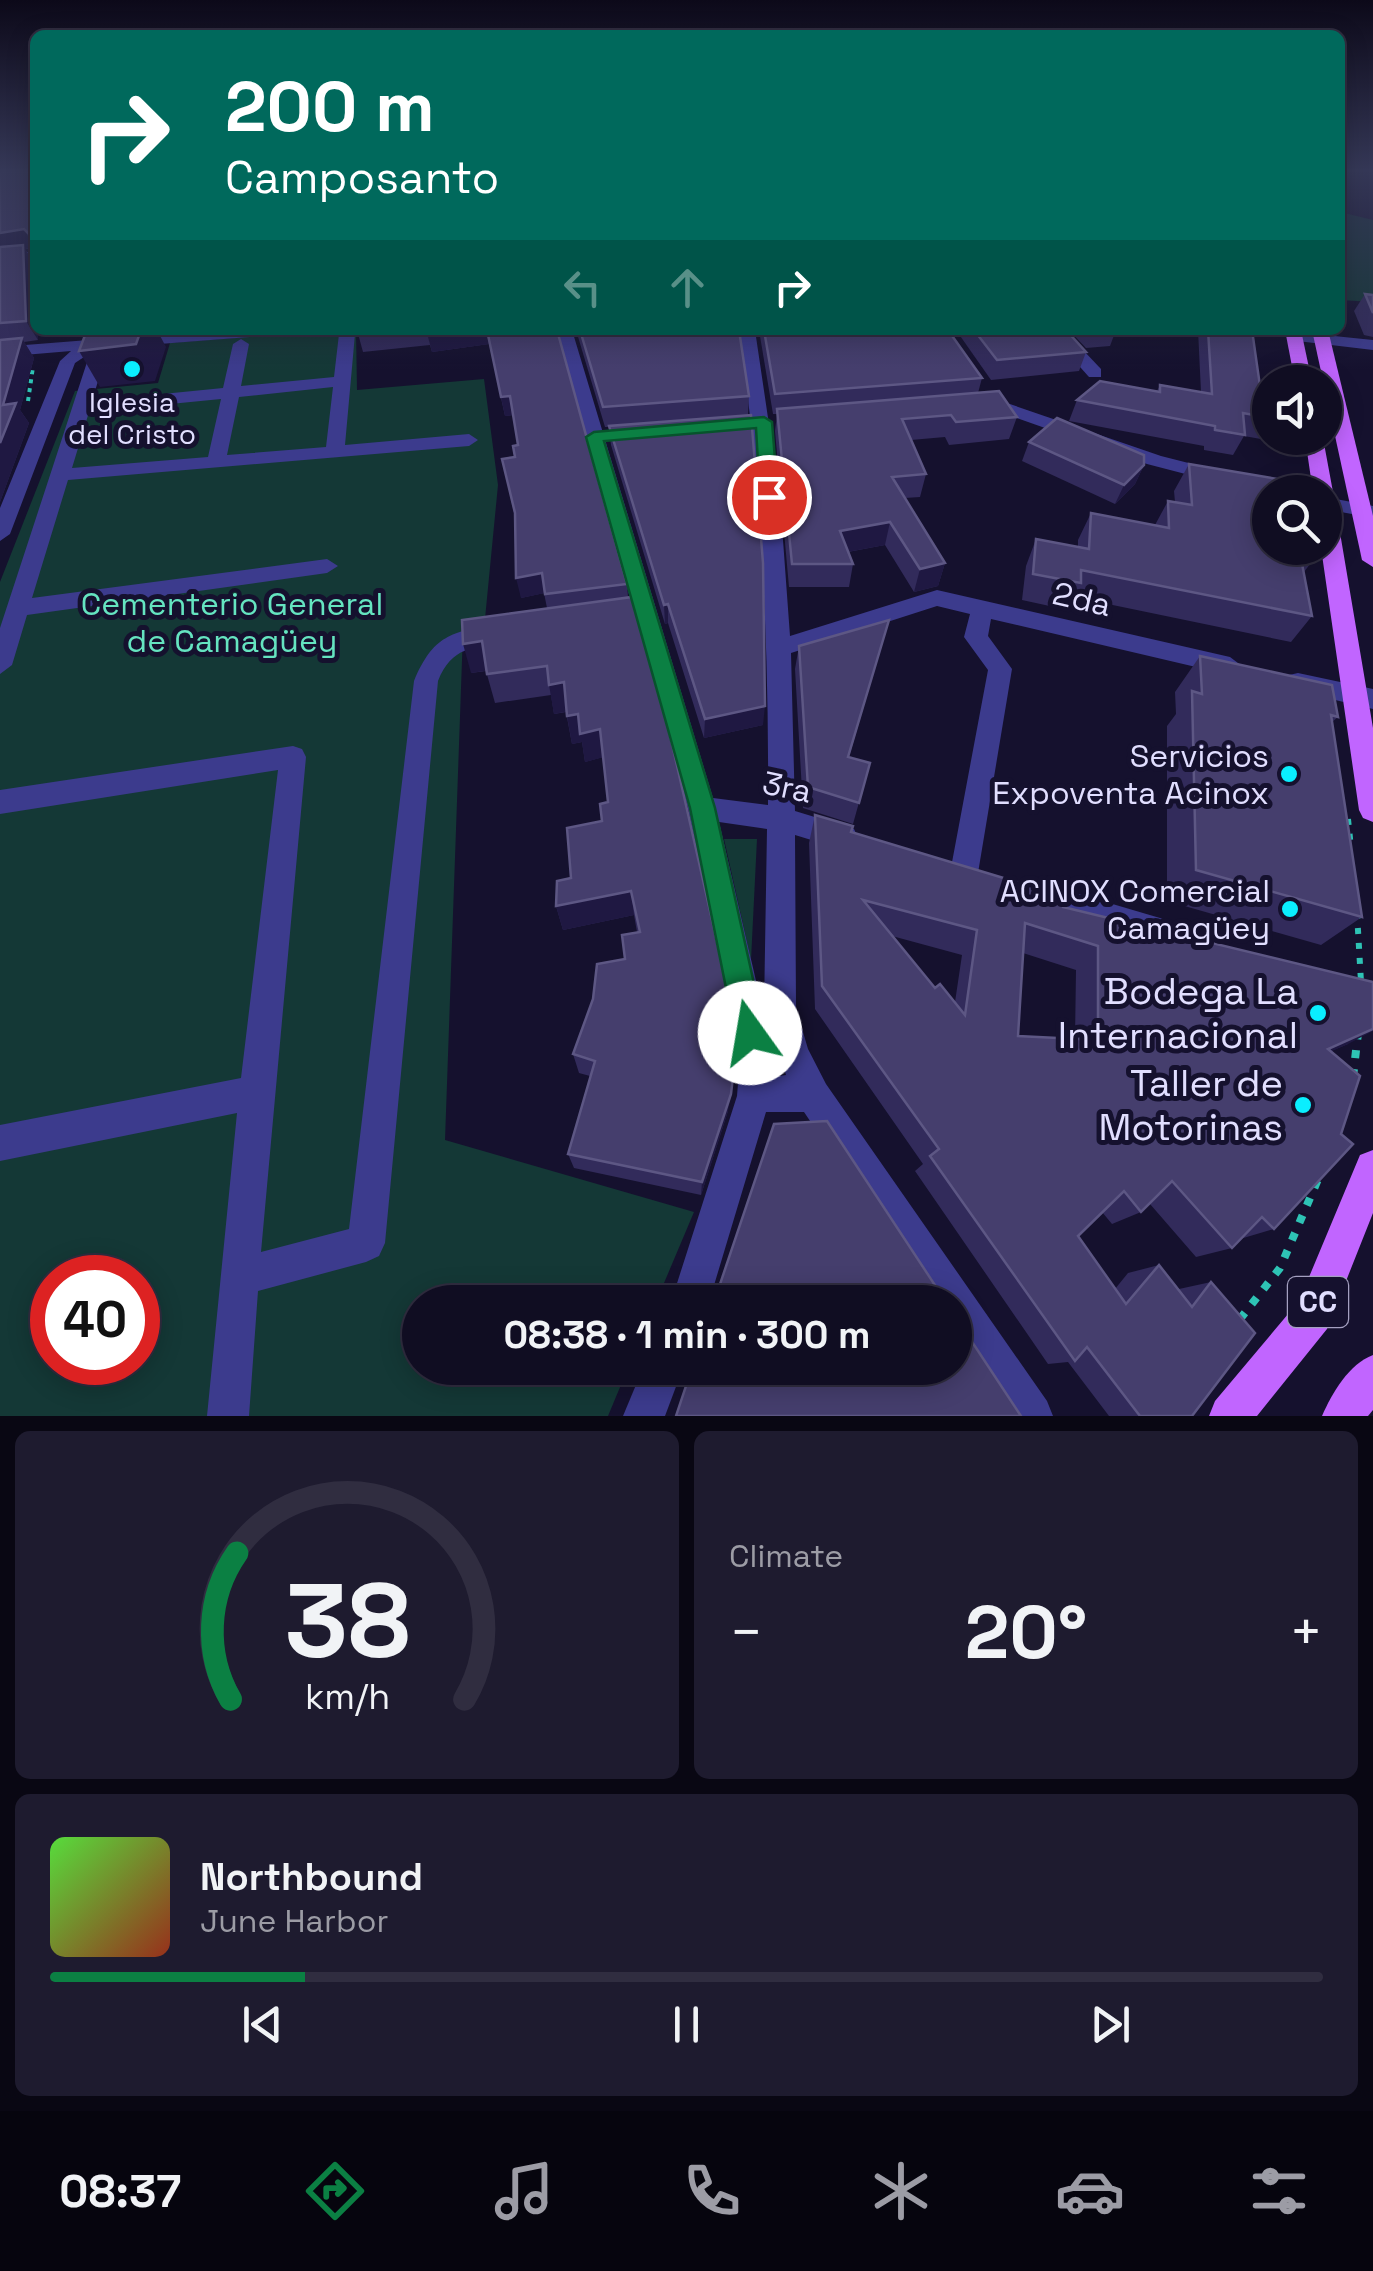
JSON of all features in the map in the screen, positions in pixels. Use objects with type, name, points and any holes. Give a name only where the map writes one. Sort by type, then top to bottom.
[{"type":"main road","points":[[1294,335],[1301,365]]},
{"type":"main road","points":[[1322,335],[1367,511],[1373,560]]},
{"type":"main road","points":[[1338,565],[1365,698],[1360,810]]},
{"type":"main road","name":"CC","points":[[1230,1416],[1313,1315],[1373,1168]]},
{"type":"main road","points":[[1343,1416],[1373,1375]]},
{"type":"street","points":[[0,260],[30,256]]},
{"type":"street","points":[[51,335],[63,354]]},
{"type":"street","points":[[65,335],[171,335]]},
{"type":"street","points":[[335,451],[347,335]]},
{"type":"street","points":[[566,335],[604,436],[636,614],[702,808],[757,1058],[754,1096],[695,1285]]},
{"type":"street","points":[[748,335],[764,422],[780,647],[780,1008],[793,1055],[814,1096],[943,1285]]},
{"type":"street","points":[[1060,335],[1096,373]]},
{"type":"street","points":[[1322,335],[1373,345]]},
{"type":"street","points":[[0,352],[63,354],[104,338]]},
{"type":"street","points":[[0,665],[104,338]]},
{"type":"street","points":[[216,462],[241,344]]},
{"type":"street","points":[[0,534],[8,496],[63,354]]},
{"type":"street","points":[[84,407],[344,381]]},
{"type":"street","points":[[956,408],[990,398],[1154,460],[1252,485]]},
{"type":"street","points":[[62,475],[468,440]]},
{"type":"street","points":[[1342,506],[1367,511]]},
{"type":"street","points":[[18,608],[327,566]]},
{"type":"street","name":"2da","points":[[780,647],[937,598],[1365,698]]},
{"type":"street","points":[[982,609],[976,638],[1000,669],[983,879]]},
{"type":"street","points":[[240,1278],[366,1243],[426,681],[434,659],[454,639],[512,631]]},
{"type":"street","points":[[0,802],[294,756],[256,1092],[228,1416]]},
{"type":"street","name":"3ra","points":[[702,808],[782,819],[873,846]]},
{"type":"street","points":[[928,862],[1191,941]]},
{"type":"street","points":[[744,1008],[762,1013],[780,1008]]},
{"type":"street","points":[[0,1142],[256,1092]]},
{"type":"street","points":[[754,1096],[789,1092],[814,1096]]},
{"type":"street","points":[[972,1328],[1032,1416]]},
{"type":"street","points":[[644,1416],[657,1385]]},
{"type":"path","points":[[1351,849],[1360,810]]},
{"type":"path","points":[[1357,906],[1362,992]]},
{"type":"path","points":[[1352,1090],[1358,1031]]},
{"type":"path","points":[[1228,1334],[1280,1268],[1324,1166]]},
{"type":"green space","points":[[1345,237],[1373,237],[1373,302],[1345,300]]},
{"type":"green space","name":"Cementerio General de Camagüey","points":[[270,335],[356,335],[357,390],[484,379],[498,485],[484,629],[463,632],[445,1140],[694,1212],[663,1285],[402,1285],[402,1385],[621,1385],[608,1416],[0,1416],[0,582],[75,391],[158,383],[170,343]]},
{"type":"green space","points":[[724,839],[757,839],[751,960]]},
{"type":"building","points":[[23,245],[26,321],[0,323],[0,247]]},
{"type":"building","points":[[1365,294],[1373,295],[1373,313]]},
{"type":"building","points":[[85,335],[139,335],[136,344],[79,351]]},
{"type":"building","points":[[488,335],[558,335],[627,584],[545,594],[542,573],[516,578],[515,513],[502,459],[515,457],[513,446],[518,445],[510,396],[501,397]]},
{"type":"building","points":[[581,335],[740,335],[749,396],[603,407]]},
{"type":"building","points":[[765,335],[952,335],[982,378],[775,394]]},
{"type":"building","points":[[978,335],[1071,335],[1086,352],[997,360]]},
{"type":"building","points":[[1208,335],[1253,335],[1257,365],[1252,365],[1252,415],[1243,413],[1245,435],[1077,400],[1100,381],[1160,392],[1160,385],[1212,394]]},
{"type":"building","points":[[22,338],[3,405],[16,403],[0,443],[0,340]]},
{"type":"building","points":[[999,391],[1017,417],[956,422],[951,415],[902,419],[926,474],[892,477],[945,563],[920,569],[890,522],[840,531],[853,564],[792,564],[777,409]]},
{"type":"building","points":[[751,415],[763,563],[765,706],[705,719],[668,604],[664,605],[609,426]]},
{"type":"building","points":[[1057,418],[1144,455],[1144,465],[1124,485],[1029,442]]},
{"type":"building","points":[[1189,464],[1254,475],[1252,565],[1302,565],[1312,616],[1081,570],[1081,583],[1033,574],[1036,539],[1089,549],[1091,513],[1169,528],[1168,501],[1192,505]]},
{"type":"building","points":[[632,597],[663,704],[738,1034],[731,1094],[702,1182],[568,1154],[595,1061],[573,1054],[593,999],[597,964],[625,959],[622,935],[640,932],[631,891],[556,906],[557,881],[571,878],[567,828],[602,821],[600,804],[608,802],[600,729],[580,734],[578,714],[567,716],[564,682],[549,685],[547,666],[487,674],[482,641],[463,644],[462,620]]},
{"type":"building","points":[[889,620],[848,757],[870,763],[859,803],[808,787],[799,646]]},
{"type":"building","points":[[1200,656],[1332,685],[1338,717],[1331,715],[1362,917],[1196,870],[1192,691],[1202,694]]},
{"type":"building","points":[[815,815],[853,826],[851,832],[1063,896],[1063,907],[1373,982],[1373,1029],[1328,1049],[1360,1076],[1341,1134],[1353,1144],[1274,1229],[1262,1217],[1232,1248],[1172,1181],[1141,1212],[1124,1191],[1078,1236],[1126,1304],[1159,1265],[1192,1307],[1211,1282],[1255,1333],[1192,1416],[1140,1416],[1087,1347],[1075,1361],[930,1156],[939,1149],[822,986]],"holes":[[[863,900],[977,930],[965,1015],[940,984],[935,988]],[[1025,923],[1098,946],[1098,1040],[1018,1036]]]},
{"type":"building","points":[[827,1121],[935,1285],[720,1285],[774,1124]]},
{"type":"building","points":[[972,1342],[1021,1416],[676,1416],[686,1385],[972,1385]]},
{"type":"place","name":"Iglesia del Cristo","points":[[132,369]]},
{"type":"place","name":"Servicios Expoventa Acinox","points":[[1289,774]]},
{"type":"place","name":"ACINOX Comercial Camagüey","points":[[1290,909]]},
{"type":"place","name":"Bodega La Internacional","points":[[1318,1013]]},
{"type":"place","name":"Taller de Motorinas","points":[[1303,1105]]},
{"type":"route","points":[[750,1033],[702,808],[594,437],[764,422],[769,497]]}]
